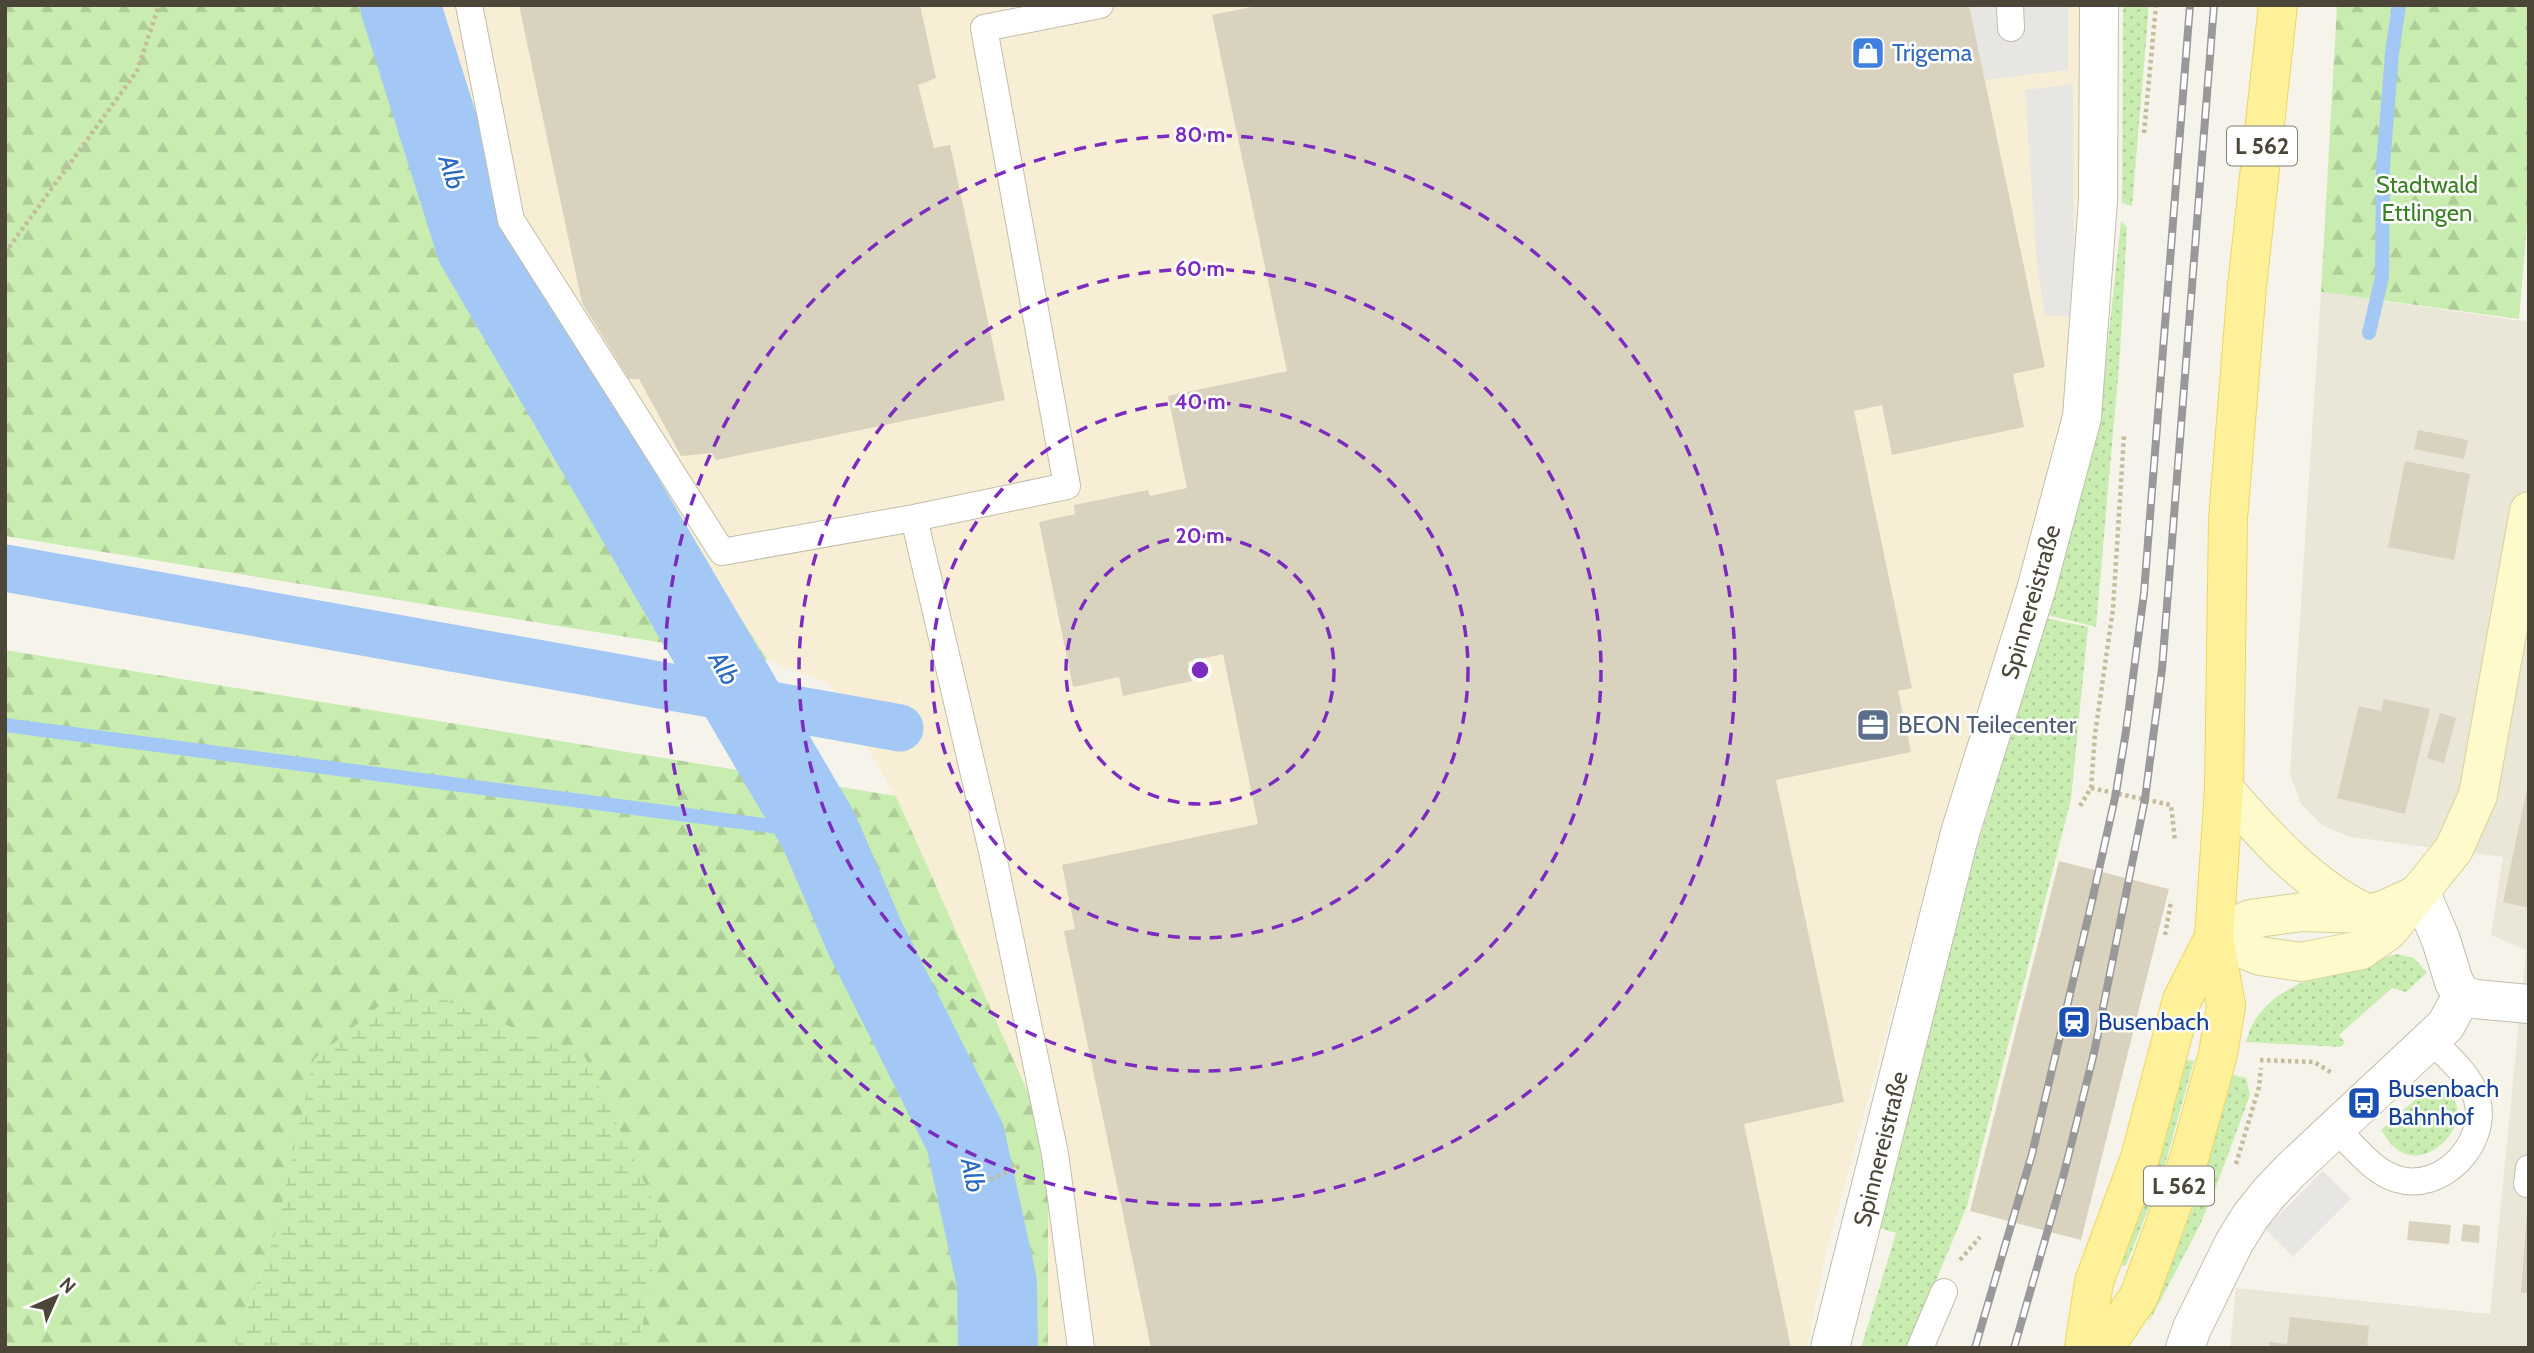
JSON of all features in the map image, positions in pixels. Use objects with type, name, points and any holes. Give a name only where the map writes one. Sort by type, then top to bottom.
[{"type":"main road","name":"L 562","points":[[2104,1348],[2139,1296],[2189,1159],[2218,1054],[2226,1006],[2214,937],[2224,789],[2228,519],[2247,286],[2278,5]]},
{"type":"main road","points":[[2214,937],[2260,956],[2301,962],[2361,950],[2388,931],[2454,849],[2478,795],[2529,511]]},
{"type":"main road","points":[[2224,789],[2266,836],[2325,890],[2368,914]]},
{"type":"main road","points":[[2214,937],[2250,919],[2302,912],[2368,914],[2421,893]]},
{"type":"main road","name":"L 562","points":[[2084,1348],[2094,1282],[2140,1158],[2182,1000],[2214,937]]},
{"type":"street","name":"Spinnereistraße","points":[[1830,1348],[1960,833],[2036,590],[2082,417],[2098,200],[2099,5]]},
{"type":"street","points":[[2421,893],[2441,940],[2454,982],[2462,995],[2475,999],[2529,1004]]},
{"type":"street","points":[[2185,1348],[2192,1328],[2250,1217],[2291,1170],[2446,1026],[2462,995]]},
{"type":"lane","points":[[469,5],[511,220],[722,552],[914,518],[1067,486],[984,28],[1100,5]]},
{"type":"lane","points":[[914,518],[992,851],[1053,1141],[1081,1348]]},
{"type":"lane","points":[[2335,1128],[2385,1174],[2398,1180],[2430,1179],[2458,1162],[2476,1133],[2477,1099],[2469,1082],[2431,1040]]},
{"type":"lane","points":[[1920,1348],[1944,1293]]},
{"type":"path","points":[[5,253],[137,71],[159,5]]},
{"type":"path","points":[[2143,141],[2156,5]]},
{"type":"path","points":[[2080,806],[2091,788],[2095,734],[2113,609],[2124,428]]},
{"type":"path","points":[[2091,788],[2171,805],[2176,848]]},
{"type":"path","points":[[2263,1060],[2314,1062],[2329,1070],[2364,1103]]},
{"type":"path","points":[[965,1191],[984,1182]]},
{"type":"shaded area","points":[[440,5],[2081,5],[2084,75],[2071,412],[1937,847],[1826,1254],[1807,1348],[1048,1348],[1048,1153],[896,797],[830,684],[768,660],[489,231]]},
{"type":"shaded area","points":[[1969,5],[2068,5],[2068,70],[1985,80]]},
{"type":"shaded area","points":[[2073,84],[2074,317],[2045,315],[2037,267],[2025,90]]},
{"type":"shaded area","points":[[2321,292],[2529,322],[2529,1348],[2230,1348],[2236,1288],[2490,1314],[2526,950],[2491,935],[2503,857],[2351,837],[2323,826],[2301,804],[2290,774]]},
{"type":"shaded area","points":[[2323,1171],[2351,1199],[2293,1257],[2265,1229]]},
{"type":"green space","points":[[5,5],[440,5],[489,231],[768,660],[5,536]]},
{"type":"green space","points":[[2123,5],[2149,5],[2132,206],[2122,203]]},
{"type":"green space","name":"Stadtwald Ettlingen","points":[[2337,5],[2529,5],[2529,203],[2519,319],[2321,292]]},
{"type":"green space","points":[[2121,221],[2127,227],[2120,354],[2096,627],[2044,614],[2098,434]]},
{"type":"green space","points":[[2046,618],[2088,627],[2071,799],[1967,1206],[1908,1348],[1861,1348],[1896,1233],[1874,1226],[1976,851]]},
{"type":"green space","points":[[5,650],[896,796],[1045,1131],[1048,1153],[1048,1348],[638,1348],[662,1219],[275,1235],[235,1342],[238,1348],[5,1348]]},
{"type":"green space","points":[[2397,954],[2414,958],[2427,973],[2406,992],[2392,988],[2339,1035],[2345,1043],[2341,1047],[2246,1042],[2255,1021],[2268,1004],[2286,991],[2330,972]]},
{"type":"green space","points":[[406,984],[585,1057],[662,1219],[638,1348],[239,1348],[235,1342],[275,1235],[314,1059]]},
{"type":"green space","points":[[2180,1059],[2194,1061],[2162,1175],[2126,1265],[2123,1266],[2119,1260]]},
{"type":"green space","points":[[2233,1075],[2246,1078],[2250,1095],[2199,1227],[2147,1326],[2200,1189]]},
{"type":"green space","points":[[2435,1082],[2452,1095],[2457,1108],[2456,1121],[2451,1133],[2431,1152],[2406,1154],[2392,1145],[2381,1130]]},
{"type":"building","points":[[519,5],[920,5],[936,78],[918,85],[934,148],[950,145],[1005,400],[716,460],[712,453],[681,456],[639,379],[629,379],[582,303]]},
{"type":"building","points":[[1261,5],[1969,5],[2045,367],[2013,374],[2024,427],[1892,455],[1882,405],[1854,411],[1912,688],[1898,691],[1911,752],[1776,780],[1844,1102],[1744,1124],[1791,1348],[1151,1348],[1064,931],[1075,929],[1062,865],[1258,824],[1223,654],[1188,662],[1192,681],[1123,696],[1119,677],[1073,687],[1039,522],[1075,514],[1074,505],[1148,490],[1150,496],[1187,488],[1168,396],[1287,371],[1212,15]]},
{"type":"building","points":[[2418,430],[2468,440],[2464,459],[2414,449]]},
{"type":"building","points":[[2405,461],[2470,474],[2454,560],[2388,547]]},
{"type":"building","points":[[2384,699],[2430,709],[2405,814],[2337,798],[2359,706],[2381,711]]},
{"type":"building","points":[[2440,713],[2456,718],[2444,763],[2427,758]]},
{"type":"building","points":[[2529,785],[2529,908],[2503,902]]},
{"type":"building","points":[[2059,861],[2169,889],[2081,1240],[1970,1211]]},
{"type":"building","points":[[2527,1210],[2529,1293],[2521,1293]]},
{"type":"building","points":[[2409,1221],[2451,1225],[2449,1244],[2407,1240]]},
{"type":"building","points":[[2463,1224],[2480,1226],[2479,1243],[2461,1241]]},
{"type":"building","points":[[2290,1317],[2369,1326],[2367,1348],[2269,1348],[2269,1342],[2287,1344]]},
{"type":"waterway","name":"Alb","points":[[400,5],[476,246],[819,831],[865,938],[965,1137],[997,1283],[998,1348]]},
{"type":"waterway","points":[[2369,333],[2382,277],[2383,166],[2392,53],[2399,5]]},
{"type":"waterway","points":[[5,568],[900,728]]},
{"type":"waterway","points":[[5,725],[819,831]]},
{"type":"railway","points":[[1975,1348],[2032,1154],[2092,901],[2116,793],[2126,731],[2144,593],[2190,5]]},
{"type":"railway","points":[[2014,1348],[2063,1177],[2094,1053],[2145,799],[2162,669],[2214,5]]},
{"type":"place","name":"Trigema","points":[[1868,53]]},
{"type":"place","name":"BEON Teilecenter","points":[[1873,725]]},
{"type":"place","name":"Busenbach","points":[[2074,1022]]},
{"type":"place","name":"Busenbach Bahnhof","points":[[2364,1103]]}]
